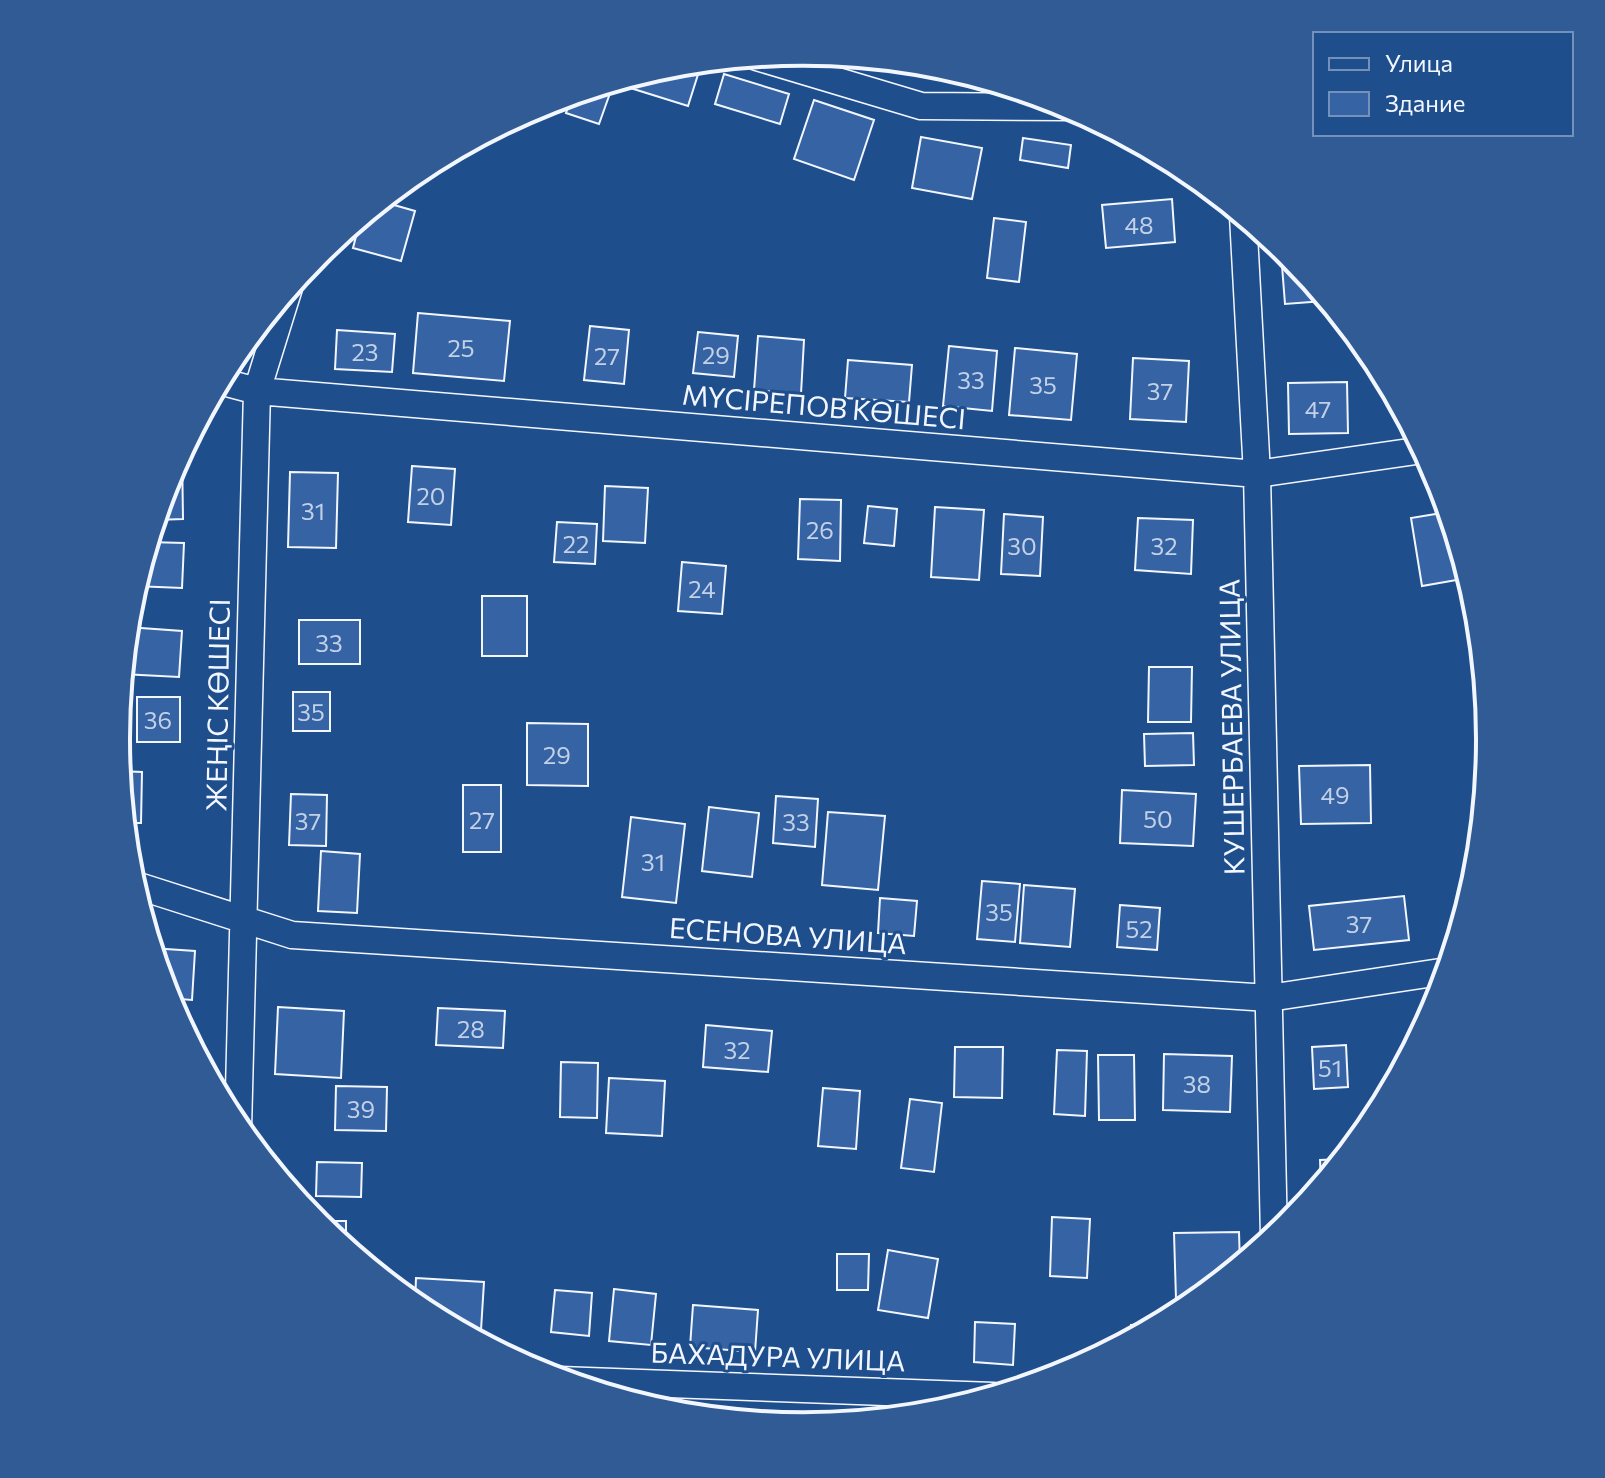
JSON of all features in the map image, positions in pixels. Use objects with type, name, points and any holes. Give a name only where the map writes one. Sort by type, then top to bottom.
[{"type":"street","points":[[788,66],[921,106],[1032,107]]},
{"type":"street","name":"КУШЕРБАЕВА УЛИЦА","points":[[1244,231],[1257,474],[1274,1219]]},
{"type":"street","name":"ЖЕҢІС КӨШЕСІ","points":[[239,1106],[257,391],[281,315]]},
{"type":"street","name":"МҮСІРЕПОВ КӨШЕСІ","points":[[231,384],[257,391],[1257,474],[1411,452]]},
{"type":"street","name":"ЕСЕНОВА УЛИЦА","points":[[146,888],[292,935],[1269,998],[1433,973]]},
{"type":"street","name":"БАХАДУРА УЛИЦА","points":[[616,1385],[916,1402]]},
{"type":"building","points":[[724,74],[789,94],[780,124],[715,104]]},
{"type":"building","points":[[698,75],[688,106],[631,88]]},
{"type":"building","points":[[609,95],[599,124],[566,113],[567,109]]},
{"type":"building","points":[[814,100],[874,120],[854,180],[794,159]]},
{"type":"building","points":[[921,137],[982,148],[972,199],[912,188]]},
{"type":"building","points":[[1023,138],[1071,145],[1068,168],[1020,160]]},
{"type":"building","points":[[1172,199],[1175,242],[1106,248],[1102,205]]},
{"type":"building","points":[[393,205],[415,211],[401,261],[353,248],[356,236]]},
{"type":"building","points":[[994,218],[1026,222],[1019,282],[987,278]]},
{"type":"building","points":[[1282,267],[1314,302],[1285,304]]},
{"type":"building","points":[[418,313],[510,321],[504,381],[413,373]]},
{"type":"building","points":[[590,326],[629,330],[624,384],[584,380]]},
{"type":"building","points":[[337,330],[395,334],[392,372],[335,369]]},
{"type":"building","points":[[698,332],[738,336],[734,377],[693,373]]},
{"type":"building","points":[[758,336],[804,340],[801,394],[754,390]]},
{"type":"building","points":[[949,346],[997,351],[992,411],[943,406]]},
{"type":"building","points":[[1015,348],[1077,354],[1071,420],[1009,415]]},
{"type":"building","points":[[1133,358],[1189,361],[1186,422],[1130,419]]},
{"type":"building","points":[[848,360],[912,365],[909,402],[845,398]]},
{"type":"building","points":[[1347,382],[1348,433],[1289,434],[1288,383]]},
{"type":"building","points":[[412,466],[455,469],[451,525],[408,522]]},
{"type":"building","points":[[290,472],[338,473],[336,548],[288,547]]},
{"type":"building","points":[[182,478],[183,519],[166,520]]},
{"type":"building","points":[[605,486],[648,488],[645,543],[603,541]]},
{"type":"building","points":[[800,499],[841,500],[840,561],[798,559]]},
{"type":"building","points":[[868,506],[897,509],[894,546],[864,543]]},
{"type":"building","points":[[935,507],[984,510],[979,580],[931,577]]},
{"type":"building","points":[[1004,514],[1043,517],[1040,576],[1001,574]]},
{"type":"building","points":[[1437,514],[1456,580],[1422,586],[1411,518]]},
{"type":"building","points":[[1138,518],[1193,520],[1191,574],[1135,570]]},
{"type":"building","points":[[557,522],[597,524],[595,564],[554,562]]},
{"type":"building","points":[[159,542],[184,543],[182,588],[147,587]]},
{"type":"building","points":[[682,562],[726,566],[722,614],[678,611]]},
{"type":"building","points":[[482,596],[527,596],[527,656],[482,656]]},
{"type":"building","points":[[299,620],[360,620],[360,664],[299,664]]},
{"type":"building","points":[[139,628],[182,631],[179,677],[133,675]]},
{"type":"building","points":[[1149,667],[1192,667],[1191,722],[1148,722]]},
{"type":"building","points":[[293,692],[330,692],[330,731],[293,731]]},
{"type":"building","points":[[137,697],[180,697],[180,742],[137,742]]},
{"type":"building","points":[[527,723],[588,724],[588,786],[527,785]]},
{"type":"building","points":[[1193,733],[1194,765],[1145,766],[1144,734]]},
{"type":"building","points":[[1370,765],[1371,823],[1301,824],[1299,766]]},
{"type":"building","points":[[131,772],[142,772],[141,823],[135,823]]},
{"type":"building","points":[[463,785],[501,785],[501,852],[463,852]]},
{"type":"building","points":[[1122,790],[1196,794],[1193,846],[1120,843]]},
{"type":"building","points":[[291,794],[327,795],[326,846],[289,845]]},
{"type":"building","points":[[776,796],[818,799],[815,847],[773,843]]},
{"type":"building","points":[[709,807],[759,813],[752,877],[702,871]]},
{"type":"building","points":[[828,812],[885,816],[878,890],[822,885]]},
{"type":"building","points":[[631,817],[685,824],[676,903],[622,897]]},
{"type":"building","points":[[321,851],[360,854],[357,913],[318,911]]},
{"type":"building","points":[[982,881],[1020,884],[1015,942],[977,939]]},
{"type":"building","points":[[1024,885],[1075,889],[1070,947],[1020,943]]},
{"type":"building","points":[[1404,896],[1409,940],[1314,950],[1309,906]]},
{"type":"building","points":[[880,898],[917,901],[914,936],[878,933]]},
{"type":"building","points":[[1120,905],[1160,908],[1157,950],[1117,947]]},
{"type":"building","points":[[163,949],[195,951],[192,1000],[182,999]]},
{"type":"building","points":[[278,1007],[344,1011],[341,1078],[275,1074]]},
{"type":"building","points":[[438,1008],[505,1011],[503,1048],[436,1045]]},
{"type":"building","points":[[706,1025],[772,1031],[768,1072],[703,1067]]},
{"type":"building","points":[[1346,1045],[1348,1087],[1314,1089],[1312,1047]]},
{"type":"building","points":[[955,1047],[1003,1047],[1002,1098],[954,1097]]},
{"type":"building","points":[[1057,1050],[1087,1051],[1085,1116],[1054,1114]]},
{"type":"building","points":[[1164,1054],[1232,1056],[1230,1112],[1163,1110]]},
{"type":"building","points":[[1098,1055],[1134,1055],[1135,1120],[1099,1120]]},
{"type":"building","points":[[561,1062],[598,1063],[597,1118],[560,1117]]},
{"type":"building","points":[[609,1078],[665,1081],[662,1136],[606,1133]]},
{"type":"building","points":[[336,1086],[387,1087],[386,1131],[335,1130]]},
{"type":"building","points":[[823,1088],[860,1091],[856,1149],[818,1146]]},
{"type":"building","points":[[910,1099],[942,1103],[934,1172],[901,1168]]},
{"type":"building","points":[[317,1162],[362,1163],[361,1197],[316,1196]]},
{"type":"building","points":[[1052,1217],[1090,1219],[1087,1278],[1050,1276]]},
{"type":"building","points":[[333,1221],[346,1221],[346,1233]]},
{"type":"building","points":[[1239,1232],[1240,1250],[1176,1299],[1174,1233]]},
{"type":"building","points":[[888,1250],[938,1259],[928,1318],[878,1310]]},
{"type":"building","points":[[837,1254],[869,1254],[868,1290],[837,1290]]},
{"type":"building","points":[[416,1278],[484,1282],[481,1330],[429,1299],[416,1289]]},
{"type":"building","points":[[614,1289],[656,1294],[651,1345],[609,1341]]},
{"type":"building","points":[[555,1290],[592,1293],[589,1336],[551,1332]]},
{"type":"building","points":[[693,1305],[758,1310],[755,1352],[690,1347]]},
{"type":"building","points":[[975,1322],[1015,1324],[1013,1365],[974,1362]]}]
